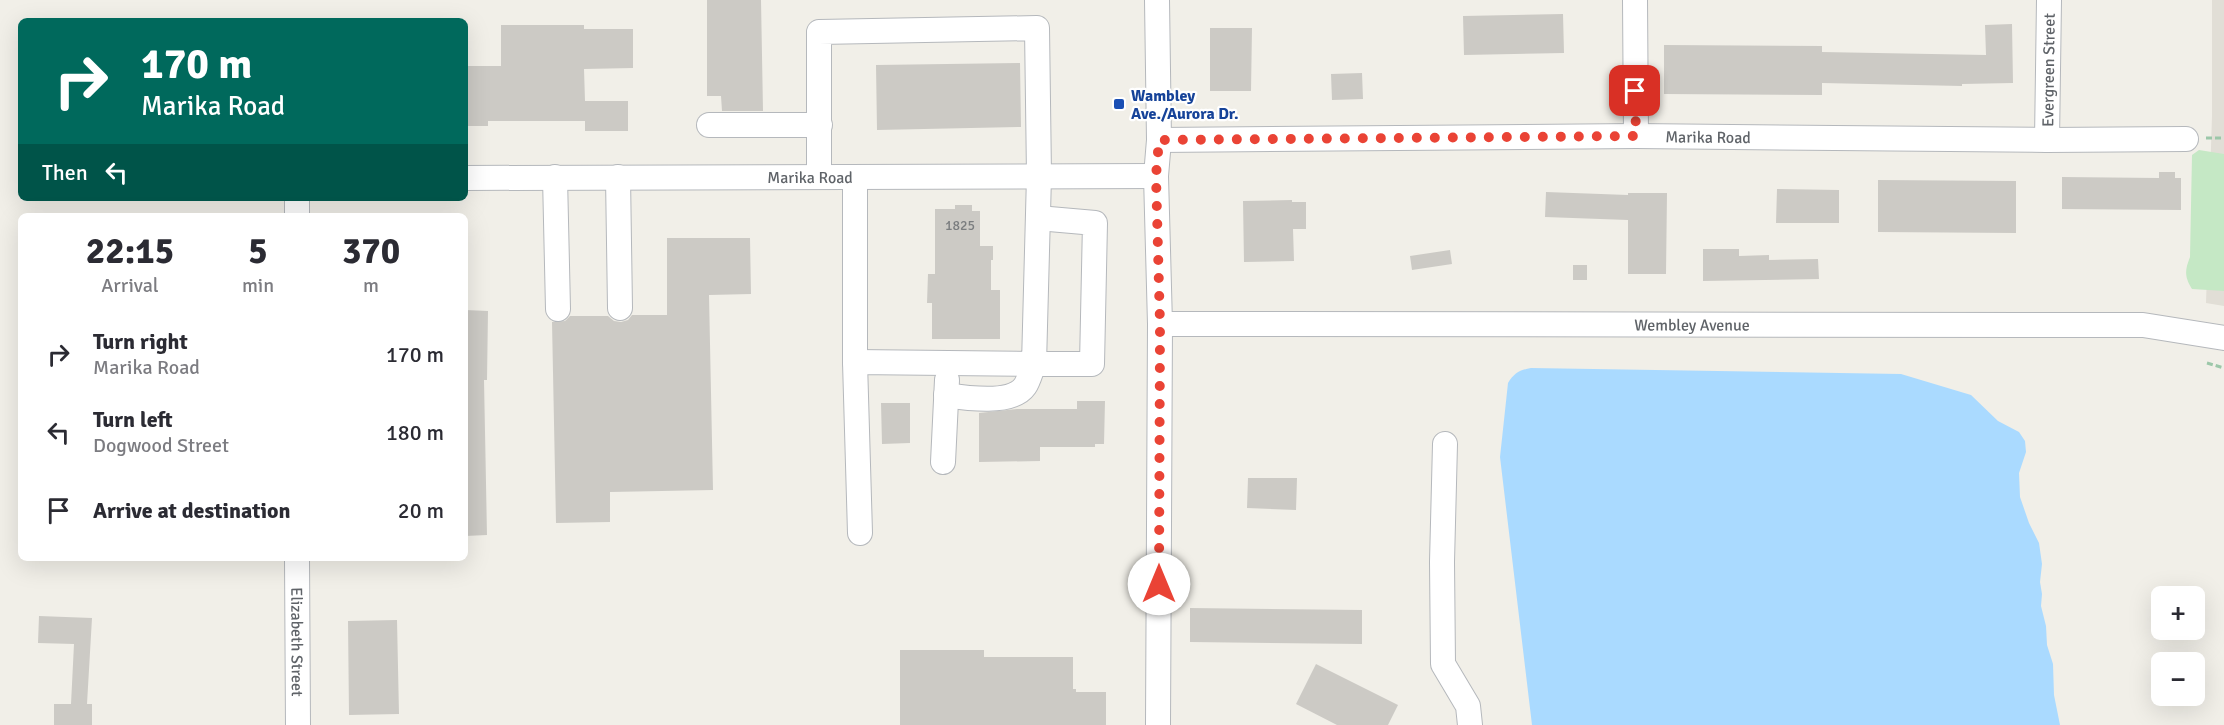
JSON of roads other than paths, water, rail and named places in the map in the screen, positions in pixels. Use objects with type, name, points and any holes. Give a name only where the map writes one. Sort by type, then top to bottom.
[{"type":"street","points":[[1157,0],[1159,140],[1156,176],[1160,324],[1158,725]]},
{"type":"street","points":[[1635,0],[1636,136]]},
{"type":"street","name":"Evergreen Street","points":[[2047,140],[2049,0]]},
{"type":"street","points":[[819,177],[819,32],[1037,28],[1039,176],[1034,364],[1025,386],[1017,394],[980,399],[946,395]]},
{"type":"street","points":[[710,125],[820,125]]},
{"type":"street","name":"Marika Road","points":[[1159,140],[1636,136],[2186,139]]},
{"type":"street","name":"Marika Road","points":[[468,178],[1156,176]]},
{"type":"street","points":[[555,177],[558,309]]},
{"type":"street","points":[[618,177],[620,308]]},
{"type":"street","points":[[855,177],[855,362],[860,533]]},
{"type":"street","points":[[855,362],[1092,364],[1095,223],[1038,218]]},
{"type":"street","name":"Wembley Avenue","points":[[1160,324],[2143,325],[2224,338]]},
{"type":"street","points":[[943,462],[947,363]]},
{"type":"street","points":[[1445,444],[1442,562],[1443,664],[1468,706],[1470,725]]},
{"type":"street","name":"Elizabeth Street","points":[[297,561],[298,725]]},
{"type":"water","points":[[1531,368],[1901,374],[1971,395],[1998,421],[2019,432],[2025,441],[2026,452],[2019,473],[2020,497],[2039,543],[2042,564],[2041,606],[2046,626],[2047,645],[2053,664],[2054,695],[2060,725],[1532,725],[1500,457],[1508,383],[1518,372]]},
{"type":"place","name":"Wambley Ave./Aurora Dr.","points":[[1119,104]]}]
